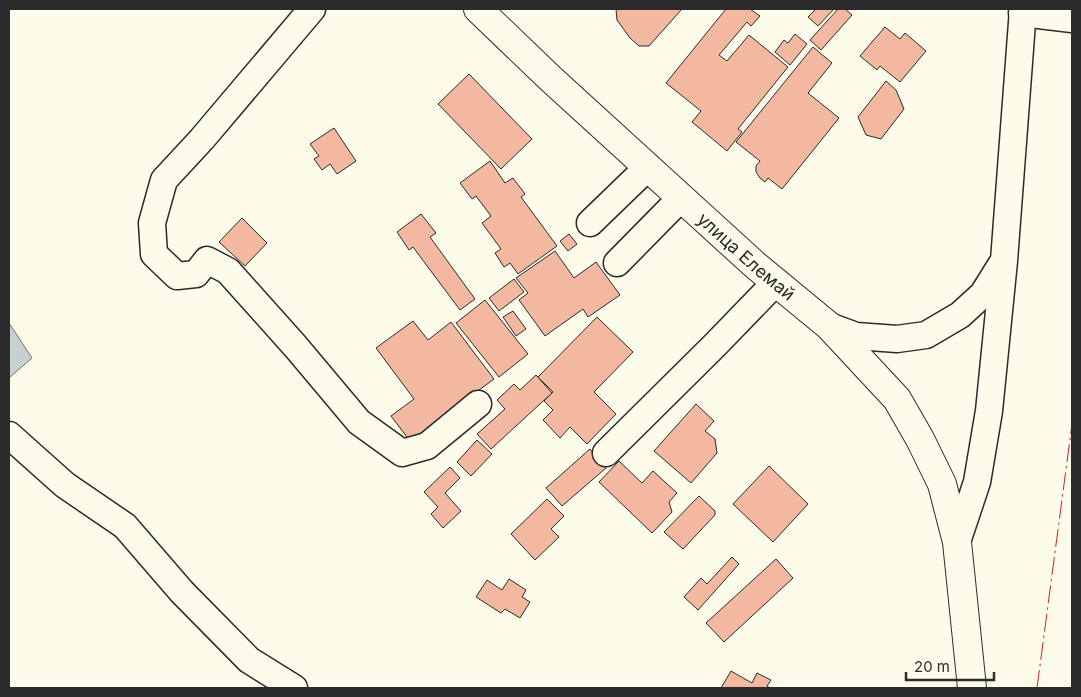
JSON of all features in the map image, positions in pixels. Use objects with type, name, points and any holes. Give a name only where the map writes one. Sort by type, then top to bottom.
[{"type":"street","points":[[312,9],[202,139],[164,180],[152,223],[154,254],[177,276],[196,274],[207,260],[228,271],[360,422],[402,453],[427,446],[478,404]]},
{"type":"street","name":"улица Елемай","points":[[478,9],[551,79],[755,266],[829,326],[897,399],[920,439],[942,484],[957,542],[972,688]]},
{"type":"street","points":[[957,542],[977,482],[988,411],[1004,261],[1023,11],[1072,19]]},
{"type":"street","points":[[590,223],[648,167]]},
{"type":"street","points":[[617,263],[681,198]]},
{"type":"street","points":[[829,326],[856,336],[897,339],[926,335],[960,315],[983,294],[1004,261]]},
{"type":"street","points":[[606,453],[776,282]]},
{"type":"street","points":[[9,435],[65,485],[124,526],[182,592],[249,660],[294,688]]},
{"type":"shaded area","points":[[9,323],[32,358],[9,378]]},
{"type":"building","points":[[616,9],[682,9],[649,46],[639,46],[630,38],[617,20]]},
{"type":"building","points":[[726,9],[750,9],[760,16],[751,26],[747,22],[719,55],[727,61],[749,35],[788,67],[738,129],[742,132],[727,151],[692,122],[701,111],[666,83]]},
{"type":"building","points":[[816,9],[834,9],[818,26],[808,17]]},
{"type":"building","points":[[838,9],[845,9],[852,15],[821,50],[810,40]]},
{"type":"building","points":[[885,27],[900,39],[905,33],[926,51],[900,82],[880,66],[877,70],[860,56]]},
{"type":"building","points":[[795,34],[807,44],[790,65],[775,52],[784,40],[788,43]]},
{"type":"building","points":[[813,47],[832,63],[808,93],[839,118],[782,189],[768,178],[765,182],[760,178],[756,172],[756,166],[760,161],[736,142]]},
{"type":"building","points":[[469,74],[532,139],[501,169],[438,104]]},
{"type":"building","points":[[886,81],[896,90],[904,109],[881,139],[866,135],[858,117]]},
{"type":"building","points":[[334,128],[356,161],[337,174],[330,164],[322,170],[314,159],[319,156],[310,144]]},
{"type":"building","points":[[490,161],[505,183],[513,178],[525,194],[521,197],[557,246],[518,274],[510,263],[504,267],[495,253],[501,249],[482,223],[491,216],[476,196],[472,199],[460,183]]},
{"type":"building","points":[[421,214],[436,233],[430,237],[475,299],[460,310],[413,247],[409,250],[397,232]]},
{"type":"building","points":[[242,218],[267,243],[245,266],[219,242]]},
{"type":"building","points":[[569,234],[577,244],[568,251],[560,241]]},
{"type":"building","points":[[555,251],[574,278],[596,262],[620,295],[588,317],[583,309],[545,336],[519,300],[528,293],[516,278]]},
{"type":"building","points":[[514,279],[524,292],[499,311],[489,298]]},
{"type":"building","points":[[485,300],[528,354],[499,377],[456,323]]},
{"type":"building","points":[[513,311],[526,329],[516,336],[503,317]]},
{"type":"building","points":[[597,317],[633,352],[594,392],[616,414],[587,444],[570,427],[560,438],[543,420],[553,410],[544,401],[553,392],[538,377]]},
{"type":"building","points":[[413,321],[428,340],[451,322],[494,379],[410,441],[391,416],[414,399],[376,348]]},
{"type":"building","points":[[536,375],[552,393],[491,449],[477,434],[505,409],[497,400],[514,384],[520,390]]},
{"type":"building","points":[[696,404],[714,421],[705,431],[715,439],[717,453],[691,483],[654,451]]},
{"type":"building","points":[[477,440],[492,454],[471,476],[457,462]]},
{"type":"building","points":[[590,449],[606,468],[562,506],[546,488]]},
{"type":"building","points":[[619,461],[642,483],[653,471],[677,493],[669,502],[672,512],[652,533],[599,482]]},
{"type":"building","points":[[769,466],[808,504],[773,542],[733,504]]},
{"type":"building","points":[[450,467],[460,478],[445,493],[461,511],[443,528],[431,514],[438,507],[424,492]]},
{"type":"building","points":[[699,496],[715,511],[715,515],[683,549],[664,532]]},
{"type":"building","points":[[547,499],[564,516],[551,529],[559,537],[535,560],[511,534]]},
{"type":"building","points":[[732,557],[739,564],[698,610],[684,597],[701,578],[707,584]]},
{"type":"building","points":[[776,559],[793,578],[724,642],[706,623]]},
{"type":"building","points":[[509,579],[526,590],[522,597],[530,602],[520,618],[505,609],[501,613],[476,597],[487,580],[502,590]]},
{"type":"building","points":[[731,671],[752,683],[757,673],[771,680],[767,686],[770,688],[721,688]]},
{"type":"power","points":[[1037,688],[1072,424]]}]
